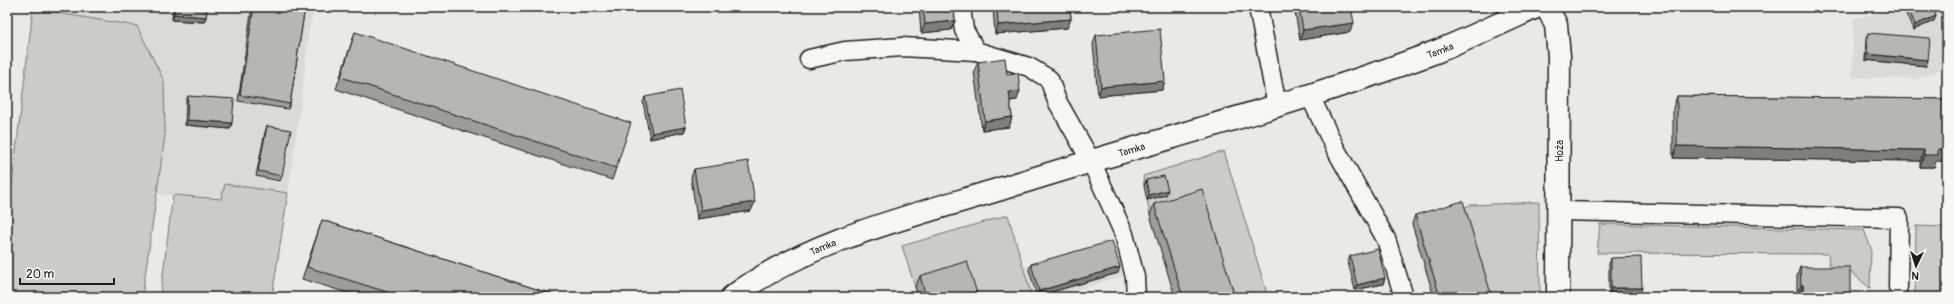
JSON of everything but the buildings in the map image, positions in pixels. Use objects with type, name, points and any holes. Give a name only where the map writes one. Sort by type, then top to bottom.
[{"type":"street","name":"Tamka","points":[[732,297],[794,259],[859,233],[1091,160],[1310,96],[1439,50],[1536,7]]},
{"type":"street","name":"Hoża","points":[[1547,7],[1556,24],[1559,56],[1558,297]]},
{"type":"lane","points":[[961,7],[964,30],[976,51]]},
{"type":"lane","points":[[1258,7],[1277,106]]},
{"type":"lane","points":[[809,59],[845,51],[902,47],[976,51],[1029,67],[1049,78],[1057,101],[1091,160],[1124,234],[1135,277],[1136,297]]},
{"type":"lane","points":[[1310,96],[1335,148],[1386,239],[1404,297]]},
{"type":"lane","points":[[1559,211],[1899,218],[1898,287]]},
{"type":"shaded area","points":[[33,7],[315,7],[309,28],[302,95],[288,193],[226,184],[221,199],[156,194],[165,136],[137,26],[33,9]]},
{"type":"shaded area","points":[[1881,7],[1947,7],[1947,67],[1916,79],[1852,77],[1854,18],[1883,13]]},
{"type":"shaded area","points":[[33,9],[137,26],[164,81],[165,136],[142,297],[7,297],[7,225]]},
{"type":"shaded area","points":[[1224,151],[1268,297],[1227,297],[1198,201],[1150,215],[1147,200],[1166,195],[1162,181],[1144,186],[1143,176]]},
{"type":"shaded area","points":[[225,184],[288,193],[272,297],[160,297],[173,195],[221,199]]},
{"type":"shaded area","points":[[1539,202],[1540,297],[1486,297],[1459,210],[1470,205]]},
{"type":"shaded area","points":[[1008,215],[1032,297],[970,297],[963,273],[915,287],[902,246]]},
{"type":"shaded area","points":[[1600,224],[1864,230],[1871,248],[1870,288],[1852,273],[1830,271],[1828,254],[1597,253]]},
{"type":"shaded area","points":[[1916,226],[1947,227],[1946,295],[1915,295]]},
{"type":"shaded area","points":[[1113,240],[1123,276],[1053,297],[1032,297],[1024,267]]}]
